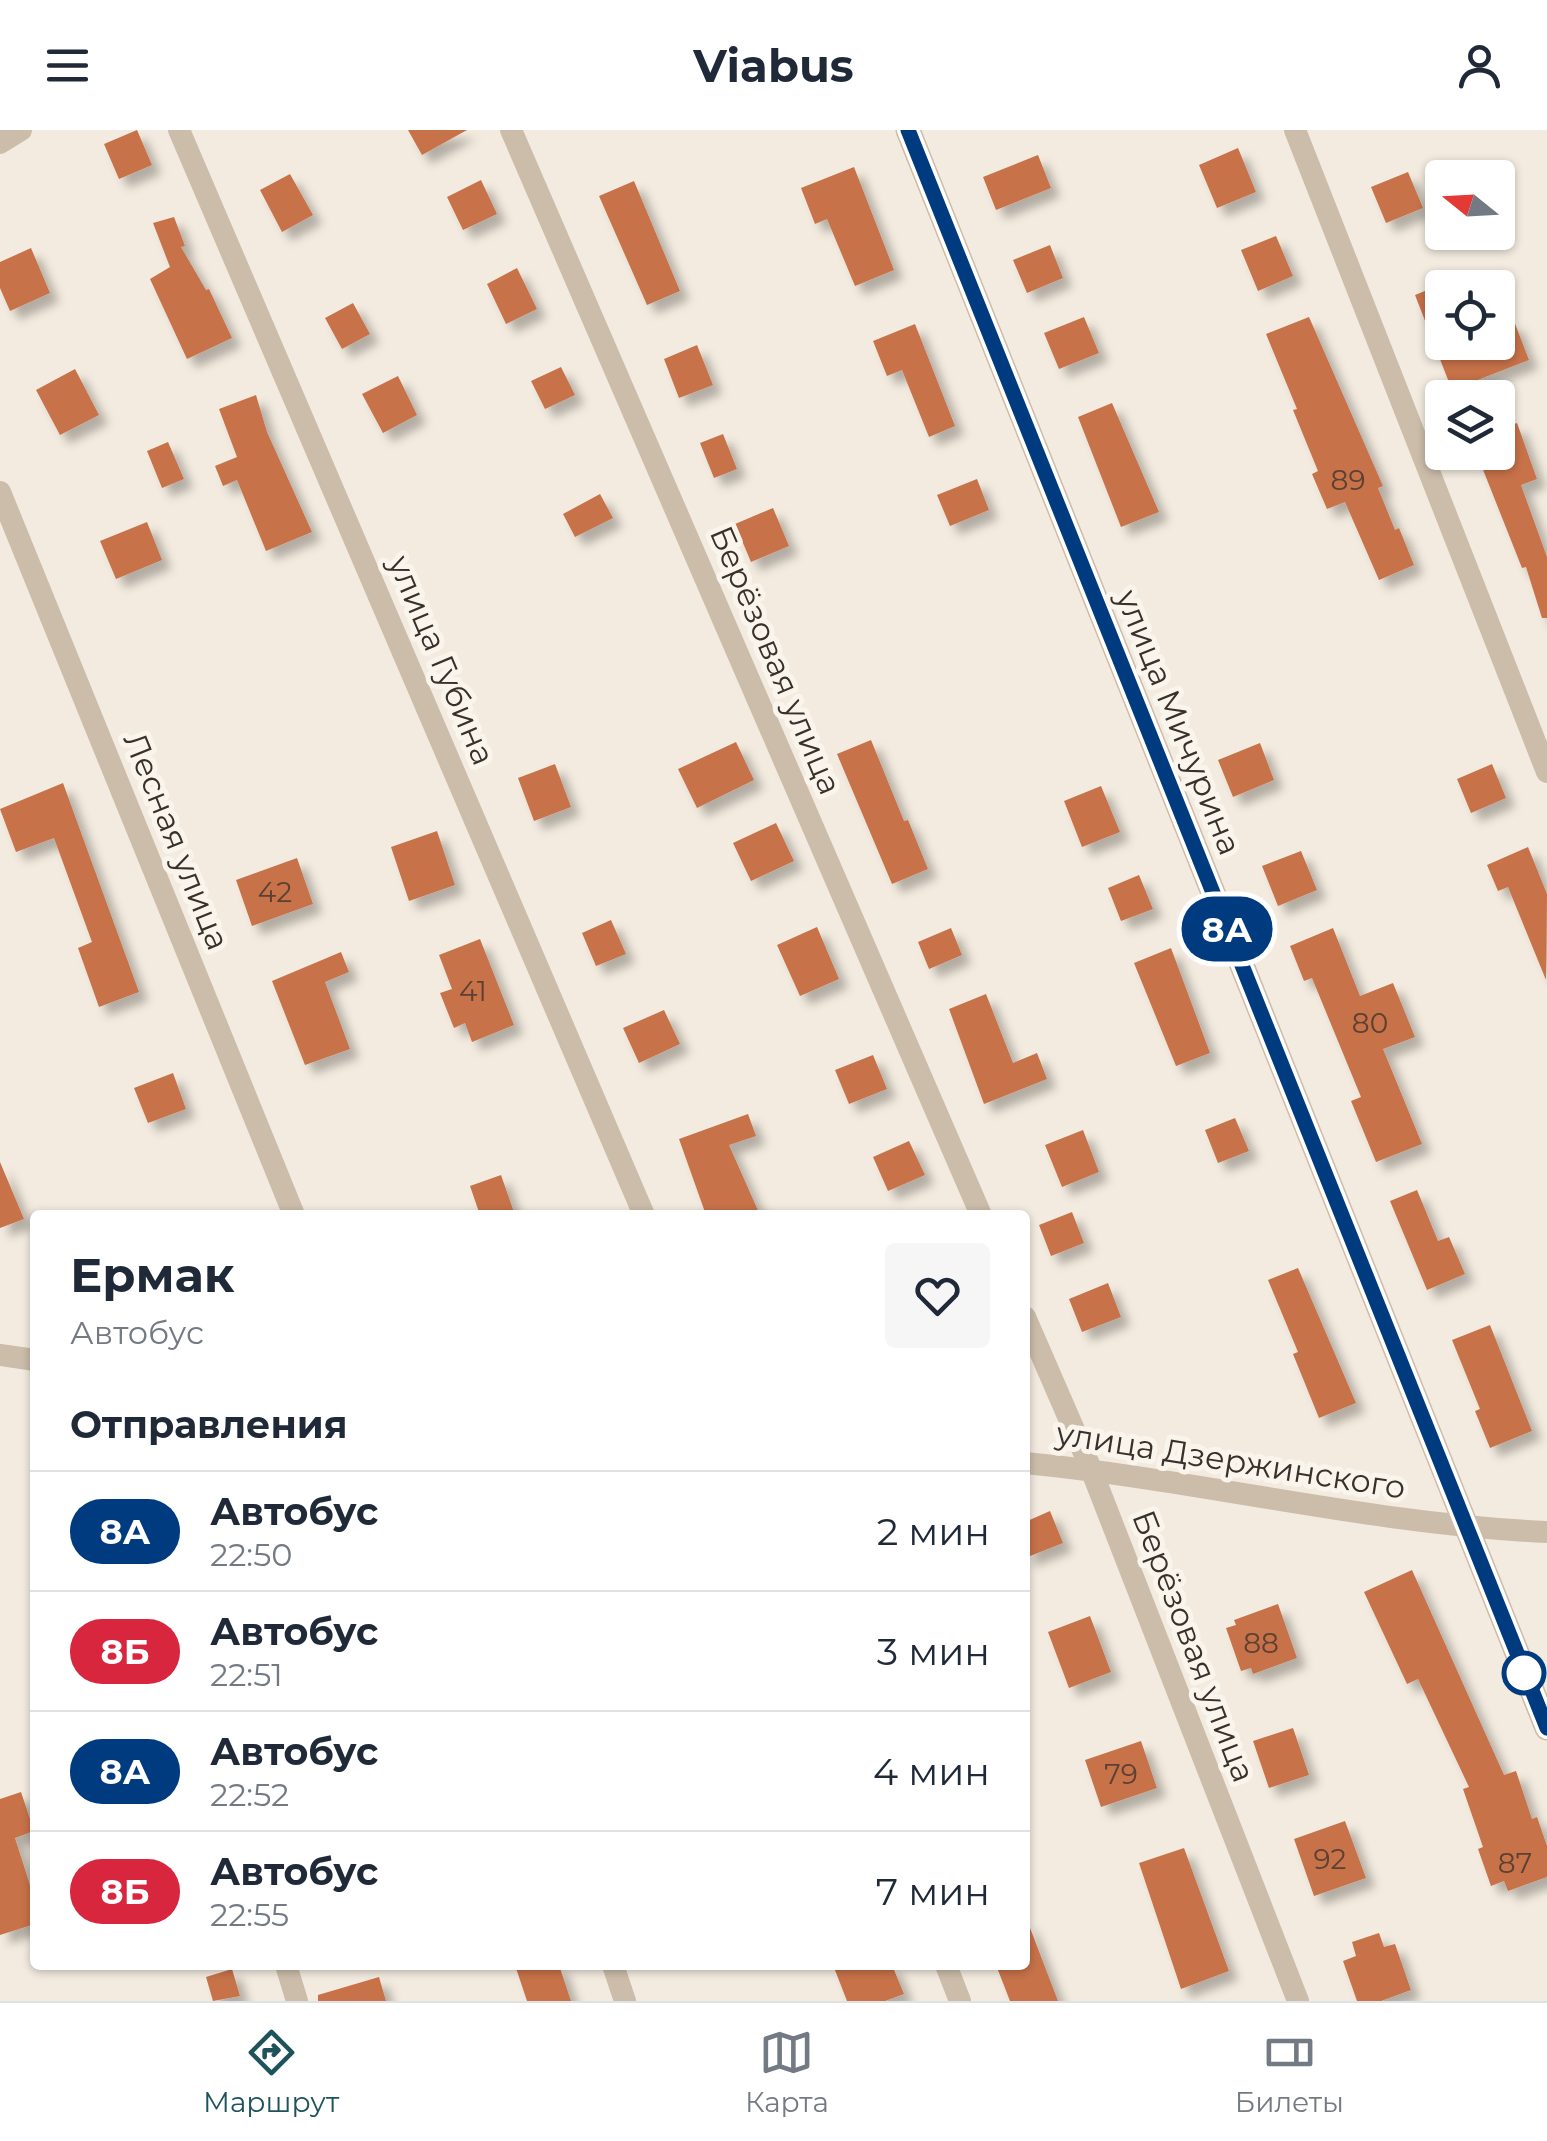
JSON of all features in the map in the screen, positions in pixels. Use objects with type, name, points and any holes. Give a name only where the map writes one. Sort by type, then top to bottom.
[{"type":"street","points":[[0,143],[21,130]]},
{"type":"street","name":"улица Губина","points":[[179,130],[642,1210]]},
{"type":"street","name":"Берёзовая улица","points":[[512,130],[979,1210]]},
{"type":"street","name":"улица Мичурина","points":[[908,130],[1547,1728]]},
{"type":"street","points":[[1296,130],[1547,772]]},
{"type":"street","name":"Лесная улица","points":[[0,492],[292,1210]]},
{"type":"street","name":"Берёзовая улица","points":[[1030,1330],[1090,1469],[1298,2001]]},
{"type":"street","points":[[0,1355],[30,1359]]},
{"type":"street","name":"улица Дзержинского","points":[[1030,1463],[1466,1529],[1547,1532]]},
{"type":"street","points":[[288,1970],[298,2001]]},
{"type":"street","points":[[616,1970],[626,2001]]},
{"type":"street","points":[[948,1970],[960,2001]]},
{"type":"building","points":[[137,130],[152,165],[119,179],[104,144]]},
{"type":"building","points":[[408,130],[467,130],[422,155]]},
{"type":"building","points":[[1238,148],[1256,192],[1217,208],[1199,165]]},
{"type":"building","points":[[1038,155],[1051,188],[996,210],[983,177]]},
{"type":"building","points":[[854,167],[894,270],[855,286],[827,219],[815,224],[801,188]]},
{"type":"building","points":[[1408,172],[1423,208],[1386,223],[1371,187]]},
{"type":"building","points":[[290,174],[313,215],[282,232],[260,190]]},
{"type":"building","points":[[481,180],[497,214],[463,230],[447,197]]},
{"type":"building","points":[[634,181],[680,291],[647,305],[599,196]]},
{"type":"building","points":[[174,217],[185,246],[181,247],[206,290],[209,289],[232,338],[187,359],[150,279],[170,267],[153,223]]},
{"type":"building","points":[[1276,236],[1293,276],[1258,291],[1241,250]]},
{"type":"building","points":[[1050,245],[1063,278],[1027,293],[1013,260]]},
{"type":"building","points":[[31,248],[50,293],[10,311],[0,288],[0,262]]},
{"type":"building","points":[[517,268],[537,309],[506,324],[487,284]]},
{"type":"building","points":[[1425,291],[1425,321],[1415,295]]},
{"type":"building","points":[[353,303],[370,334],[342,349],[325,318]]},
{"type":"building","points":[[1084,317],[1099,353],[1059,369],[1044,333]]},
{"type":"building","points":[[1309,317],[1383,486],[1378,488],[1395,530],[1399,528],[1414,565],[1379,580],[1345,502],[1327,509],[1312,474],[1318,471],[1293,410],[1297,409],[1266,334]]},
{"type":"building","points":[[915,324],[955,426],[929,437],[902,370],[887,376],[873,341]]},
{"type":"building","points":[[1515,324],[1529,360],[1478,380],[1448,380],[1440,360],[1515,360]]},
{"type":"building","points":[[697,345],[713,385],[679,398],[664,359]]},
{"type":"building","points":[[561,367],[575,395],[545,409],[531,381]]},
{"type":"building","points":[[75,369],[99,415],[60,435],[36,390]]},
{"type":"building","points":[[398,376],[417,415],[383,433],[362,394]]},
{"type":"building","points":[[256,395],[267,432],[312,532],[266,551],[237,480],[223,486],[215,466],[237,457],[219,409]]},
{"type":"building","points":[[1112,403],[1159,512],[1121,527],[1078,417]]},
{"type":"building","points":[[1515,424],[1537,479],[1521,485],[1547,557],[1547,618],[1542,618],[1526,567],[1522,568],[1483,470],[1515,470]]},
{"type":"building","points":[[723,434],[737,469],[714,478],[700,443]]},
{"type":"building","points":[[168,442],[184,479],[162,488],[147,451]]},
{"type":"building","points":[[977,479],[989,510],[950,526],[937,495]]},
{"type":"building","points":[[600,494],[613,518],[575,537],[563,514]]},
{"type":"building","points":[[773,508],[789,546],[751,562],[735,524]]},
{"type":"building","points":[[147,522],[162,560],[116,579],[100,541]]},
{"type":"building","points":[[871,740],[928,869],[892,884],[837,754]]},
{"type":"building","points":[[736,742],[754,780],[697,808],[678,769]]},
{"type":"building","points":[[1260,743],[1274,780],[1233,797],[1218,760]]},
{"type":"building","points":[[555,764],[571,807],[534,821],[518,778]]},
{"type":"building","points":[[1492,764],[1506,798],[1471,813],[1457,779]]},
{"type":"building","points":[[63,783],[139,992],[99,1007],[78,948],[92,942],[54,838],[16,852],[0,809]]},
{"type":"building","points":[[1101,786],[1120,832],[1082,847],[1064,801]]},
{"type":"building","points":[[776,823],[794,861],[751,881],[733,843]]},
{"type":"building","points":[[437,831],[455,885],[409,901],[391,847]]},
{"type":"building","points":[[1528,847],[1547,894],[1546,980],[1508,887],[1498,891],[1487,865]]},
{"type":"building","points":[[1301,851],[1317,890],[1278,906],[1262,866]]},
{"type":"building","points":[[297,858],[313,904],[252,926],[236,880]]},
{"type":"building","points":[[1139,875],[1153,909],[1121,921],[1108,888]]},
{"type":"building","points":[[611,920],[626,954],[596,966],[582,933]]},
{"type":"building","points":[[817,927],[839,979],[800,996],[777,945]]},
{"type":"building","points":[[951,928],[962,955],[929,969],[918,942]]},
{"type":"building","points":[[1333,928],[1360,996],[1393,983],[1415,1037],[1383,1049],[1422,1144],[1376,1162],[1351,1101],[1361,1097],[1312,978],[1304,981],[1290,946]]},
{"type":"building","points":[[480,939],[514,1025],[472,1042],[465,1023],[454,1028],[440,993],[452,989],[439,955]]},
{"type":"building","points":[[1171,948],[1210,1053],[1176,1066],[1134,963]]},
{"type":"building","points":[[341,952],[349,972],[325,982],[350,1049],[305,1065],[272,981]]},
{"type":"building","points":[[986,994],[1013,1063],[1037,1053],[1047,1079],[984,1104],[949,1009]]},
{"type":"building","points":[[664,1010],[680,1044],[639,1063],[623,1028]]},
{"type":"building","points":[[873,1055],[887,1089],[849,1104],[835,1070]]},
{"type":"building","points":[[173,1073],[186,1109],[148,1123],[134,1088]]},
{"type":"building","points":[[748,1114],[756,1136],[729,1145],[758,1210],[704,1210],[679,1139]]},
{"type":"building","points":[[1235,1118],[1249,1151],[1218,1163],[1205,1130]]},
{"type":"building","points":[[1083,1130],[1099,1172],[1062,1187],[1045,1145]]},
{"type":"building","points":[[909,1141],[925,1175],[888,1191],[873,1157]]},
{"type":"building","points":[[0,1162],[24,1219],[0,1228]]},
{"type":"building","points":[[501,1175],[513,1210],[478,1210],[470,1186]]},
{"type":"building","points":[[1417,1190],[1438,1241],[1449,1237],[1465,1274],[1427,1290],[1390,1201]]},
{"type":"building","points":[[1072,1212],[1084,1243],[1051,1256],[1039,1225]]},
{"type":"building","points":[[1298,1268],[1356,1403],[1319,1418],[1293,1354],[1298,1352],[1268,1280]]},
{"type":"building","points":[[1108,1283],[1121,1317],[1082,1332],[1069,1299]]},
{"type":"building","points":[[1490,1325],[1532,1431],[1490,1448],[1475,1411],[1480,1409],[1452,1340]]},
{"type":"building","points":[[1050,1511],[1063,1543],[1030,1556],[1030,1520]]},
{"type":"building","points":[[1412,1570],[1504,1775],[1516,1771],[1532,1819],[1537,1817],[1547,1846],[1547,1877],[1508,1891],[1504,1881],[1491,1886],[1478,1849],[1483,1847],[1463,1789],[1469,1787],[1418,1679],[1407,1684],[1364,1592]]},
{"type":"building","points":[[1278,1604],[1297,1658],[1253,1674],[1251,1668],[1241,1671],[1226,1628],[1236,1625],[1234,1620]]},
{"type":"building","points":[[1090,1616],[1111,1672],[1069,1688],[1048,1632]]},
{"type":"building","points":[[1293,1728],[1309,1775],[1269,1788],[1253,1741]]},
{"type":"building","points":[[1141,1741],[1157,1788],[1101,1807],[1085,1760]]},
{"type":"building","points":[[21,1792],[30,1819],[30,1832],[15,1838],[30,1885],[30,1926],[0,1935],[0,1799]]},
{"type":"building","points":[[1345,1821],[1366,1878],[1314,1896],[1294,1839]]},
{"type":"building","points":[[1184,1848],[1229,1971],[1181,1989],[1139,1863]]},
{"type":"building","points":[[1030,1928],[1058,2001],[1010,2001],[998,1970],[1030,1970]]},
{"type":"building","points":[[1379,1933],[1384,1947],[1395,1944],[1411,1990],[1381,2001],[1357,2001],[1343,1961],[1356,1956],[1352,1942]]},
{"type":"building","points":[[232,1970],[240,1996],[213,2001],[206,1977]]},
{"type":"building","points":[[517,1970],[561,1970],[571,2001],[527,2001]]},
{"type":"building","points":[[835,1970],[894,1970],[904,1994],[885,2001],[847,2001]]},
{"type":"building","points":[[379,1977],[386,2001],[318,2001],[318,1995]]},
{"type":"bus line","name":"8А","points":[[908,130],[1547,1728]]}]
